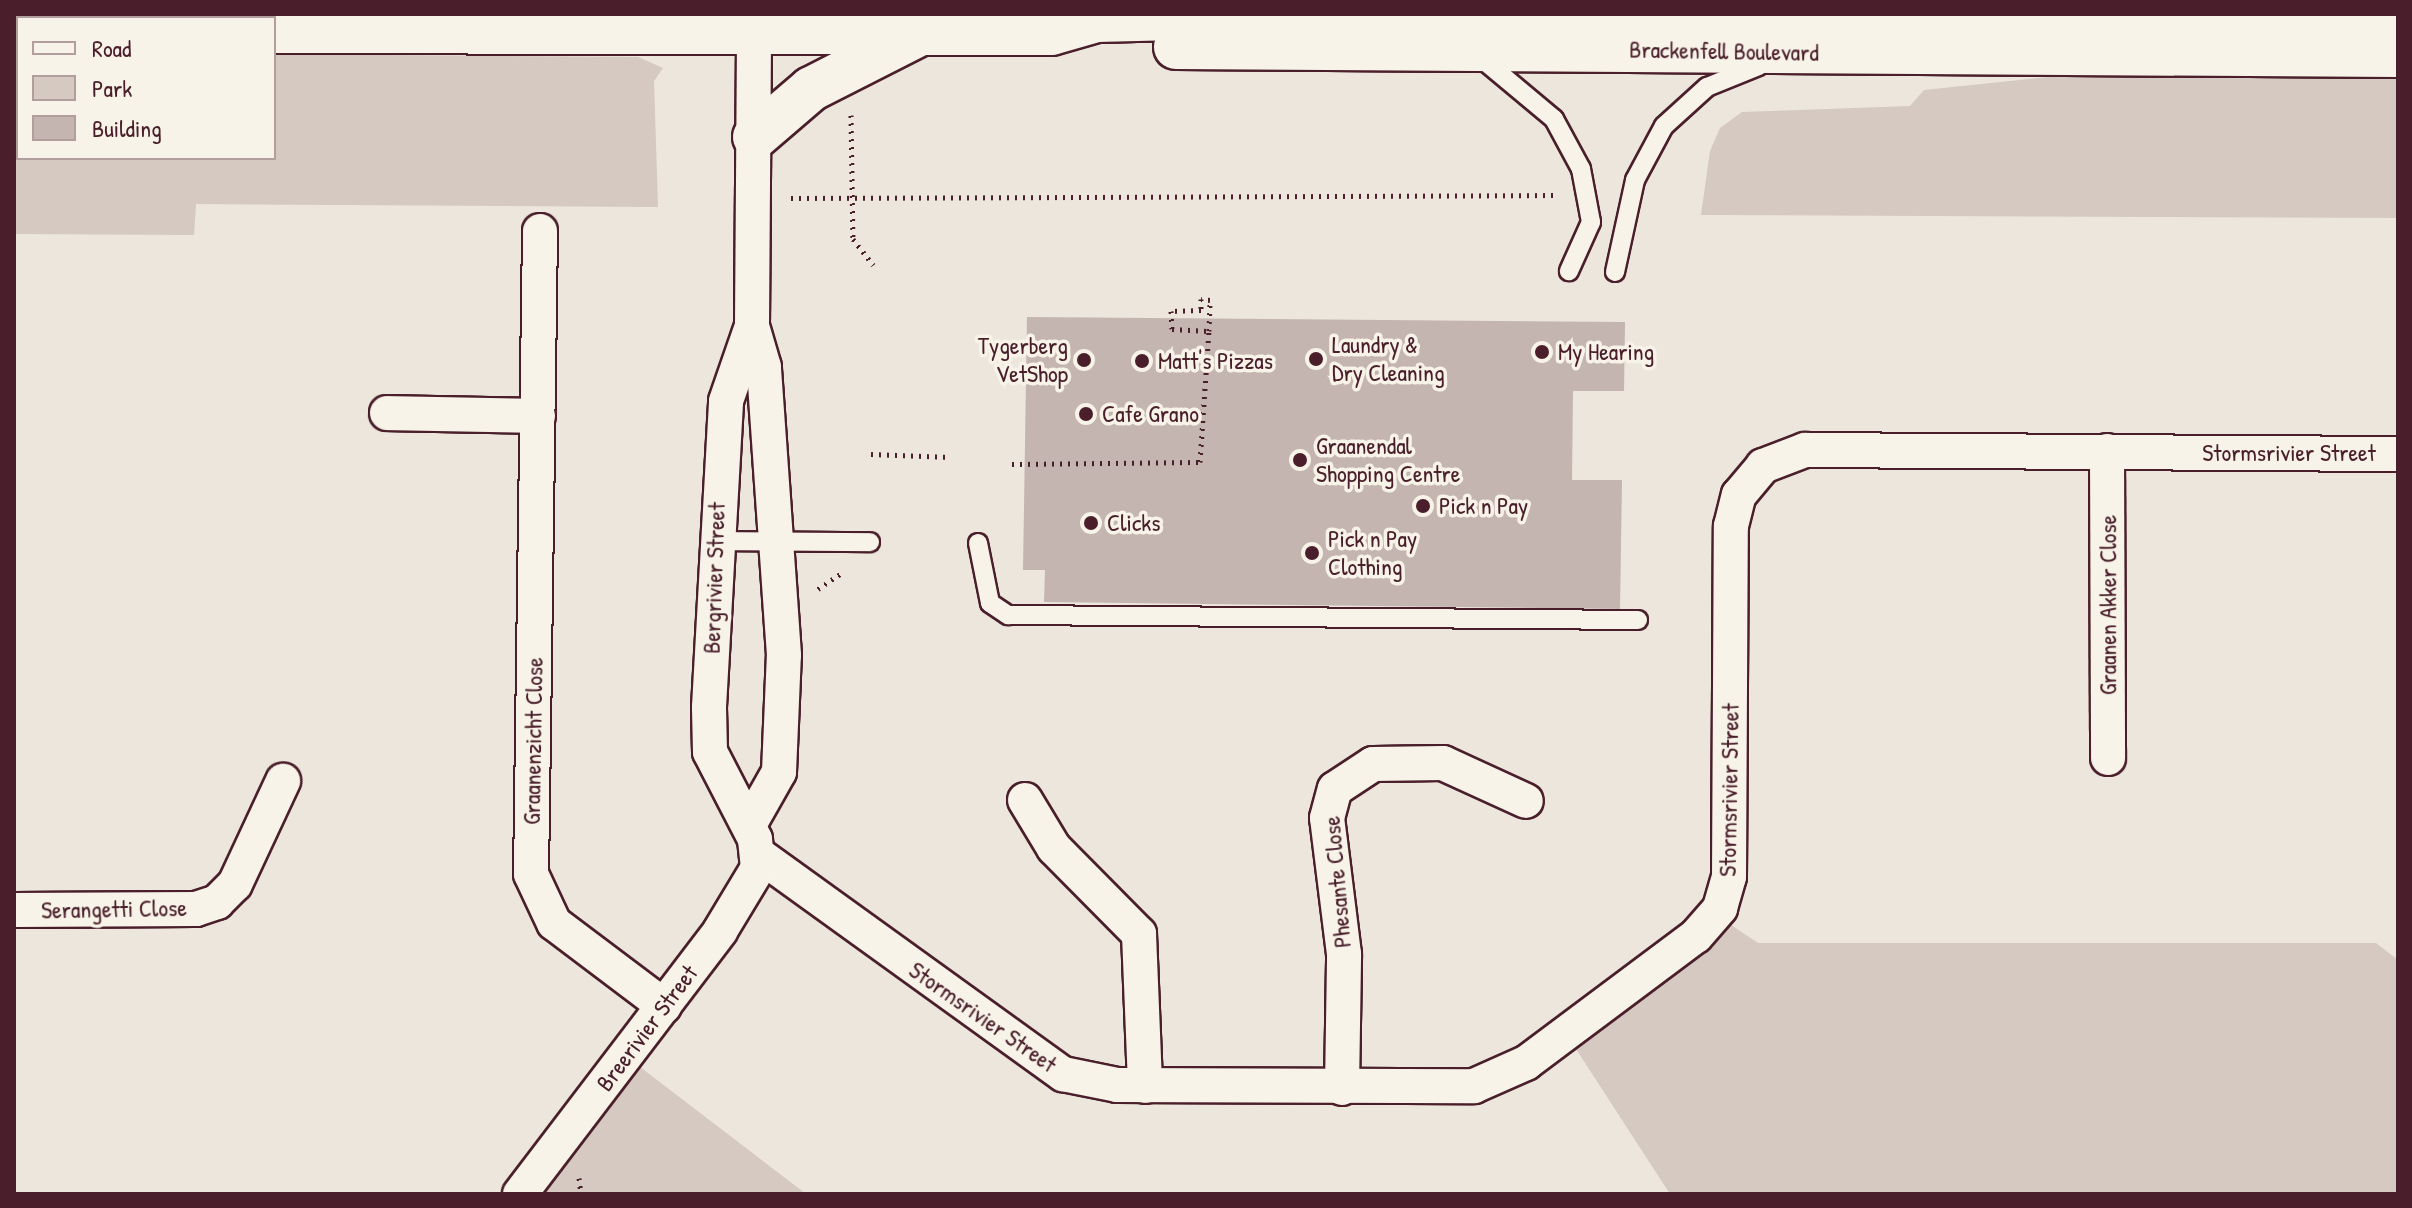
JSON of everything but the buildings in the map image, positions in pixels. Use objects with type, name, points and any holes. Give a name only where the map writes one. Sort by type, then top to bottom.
[{"type":"street","name":"Brackenfell Boulevard","points":[[276,31],[754,24],[921,33],[1051,33],[1097,20],[1257,16],[2398,18]]},
{"type":"street","name":"Bergrivier Street","points":[[754,24],[752,326],[764,367],[773,541],[784,655],[779,772],[754,840]]},
{"type":"street","points":[[755,137],[851,66],[921,33]]},
{"type":"street","name":"Brackenfell Boulevard","points":[[1051,33],[1090,46],[2398,55]]},
{"type":"street","name":"Graanenzicht Close","points":[[540,231],[531,874],[554,923],[664,1006]]},
{"type":"street","name":"Bergrivier Street","points":[[752,326],[726,401],[716,541],[710,752],[754,840]]},
{"type":"street","points":[[387,413],[538,416]]},
{"type":"street","name":"Stormsrivier Street","points":[[754,840],[1043,1064],[1090,1082],[1145,1086],[1464,1087],[1509,1073],[1696,936],[1720,908],[1729,877],[1731,526],[1739,495],[1763,466],[1805,450],[2398,454]]},
{"type":"street","name":"Graanen Akker Close","points":[[2107,451],[2108,758]]},
{"type":"street","name":"Phesante Close","points":[[1342,1088],[1344,954],[1327,818],[1335,789],[1373,764],[1443,763],[1526,801]]},
{"type":"street","name":"Serangetti Close","points":[[14,910],[196,909],[217,902],[235,884],[283,781]]},
{"type":"street","points":[[1025,800],[1054,848],[1139,934],[1145,1086]]},
{"type":"street","name":"Breerivier Street","points":[[520,1194],[747,892],[754,840]]},
{"type":"lane","points":[[1468,49],[1554,119],[1588,195],[1588,240],[1569,271]]},
{"type":"lane","points":[[1615,272],[1635,180],[1683,104],[1732,74],[1820,52]]},
{"type":"lane","points":[[716,541],[870,542]]},
{"type":"lane","points":[[978,543],[990,603],[1008,615],[1638,620]]},
{"type":"path","points":[[851,66],[847,193],[853,239],[873,265]]},
{"type":"path","points":[[754,197],[840,199],[847,193],[1588,195]]},
{"type":"path","points":[[1012,464],[1200,462],[1209,331],[1210,300],[1201,299],[1201,310],[1171,311],[1172,329],[1209,331]]},
{"type":"path","points":[[871,454],[950,457]]},
{"type":"green space","points":[[14,53],[16,160],[276,160],[276,54],[638,57],[663,68],[654,81],[658,207],[196,204],[194,235],[14,234]]},
{"type":"green space","points":[[2106,71],[2398,71],[2398,218],[1701,215],[1710,151],[1720,128],[1742,112],[1910,106],[1924,90]]},
{"type":"green space","points":[[1731,925],[1758,943],[2376,943],[2398,960],[2398,1194],[1670,1194],[1576,1049],[1713,947]]},
{"type":"green space","points":[[640,1067],[806,1194],[544,1194]]},
{"type":"place","name":"My Hearing","points":[[1542,352]]},
{"type":"place","name":"Laundry & Dry Cleaning","points":[[1316,359]]},
{"type":"place","name":"Tygerberg VetShop","points":[[1084,360]]},
{"type":"place","name":"Matt's Pizzas","points":[[1142,361]]},
{"type":"place","name":"Cafe Grano","points":[[1086,414]]},
{"type":"place","name":"Graanendal Shopping Centre","points":[[1300,460]]},
{"type":"place","name":"Pick n Pay","points":[[1423,506]]},
{"type":"place","name":"Clicks","points":[[1091,523]]},
{"type":"place","name":"Pick n Pay Clothing","points":[[1312,553]]}]
